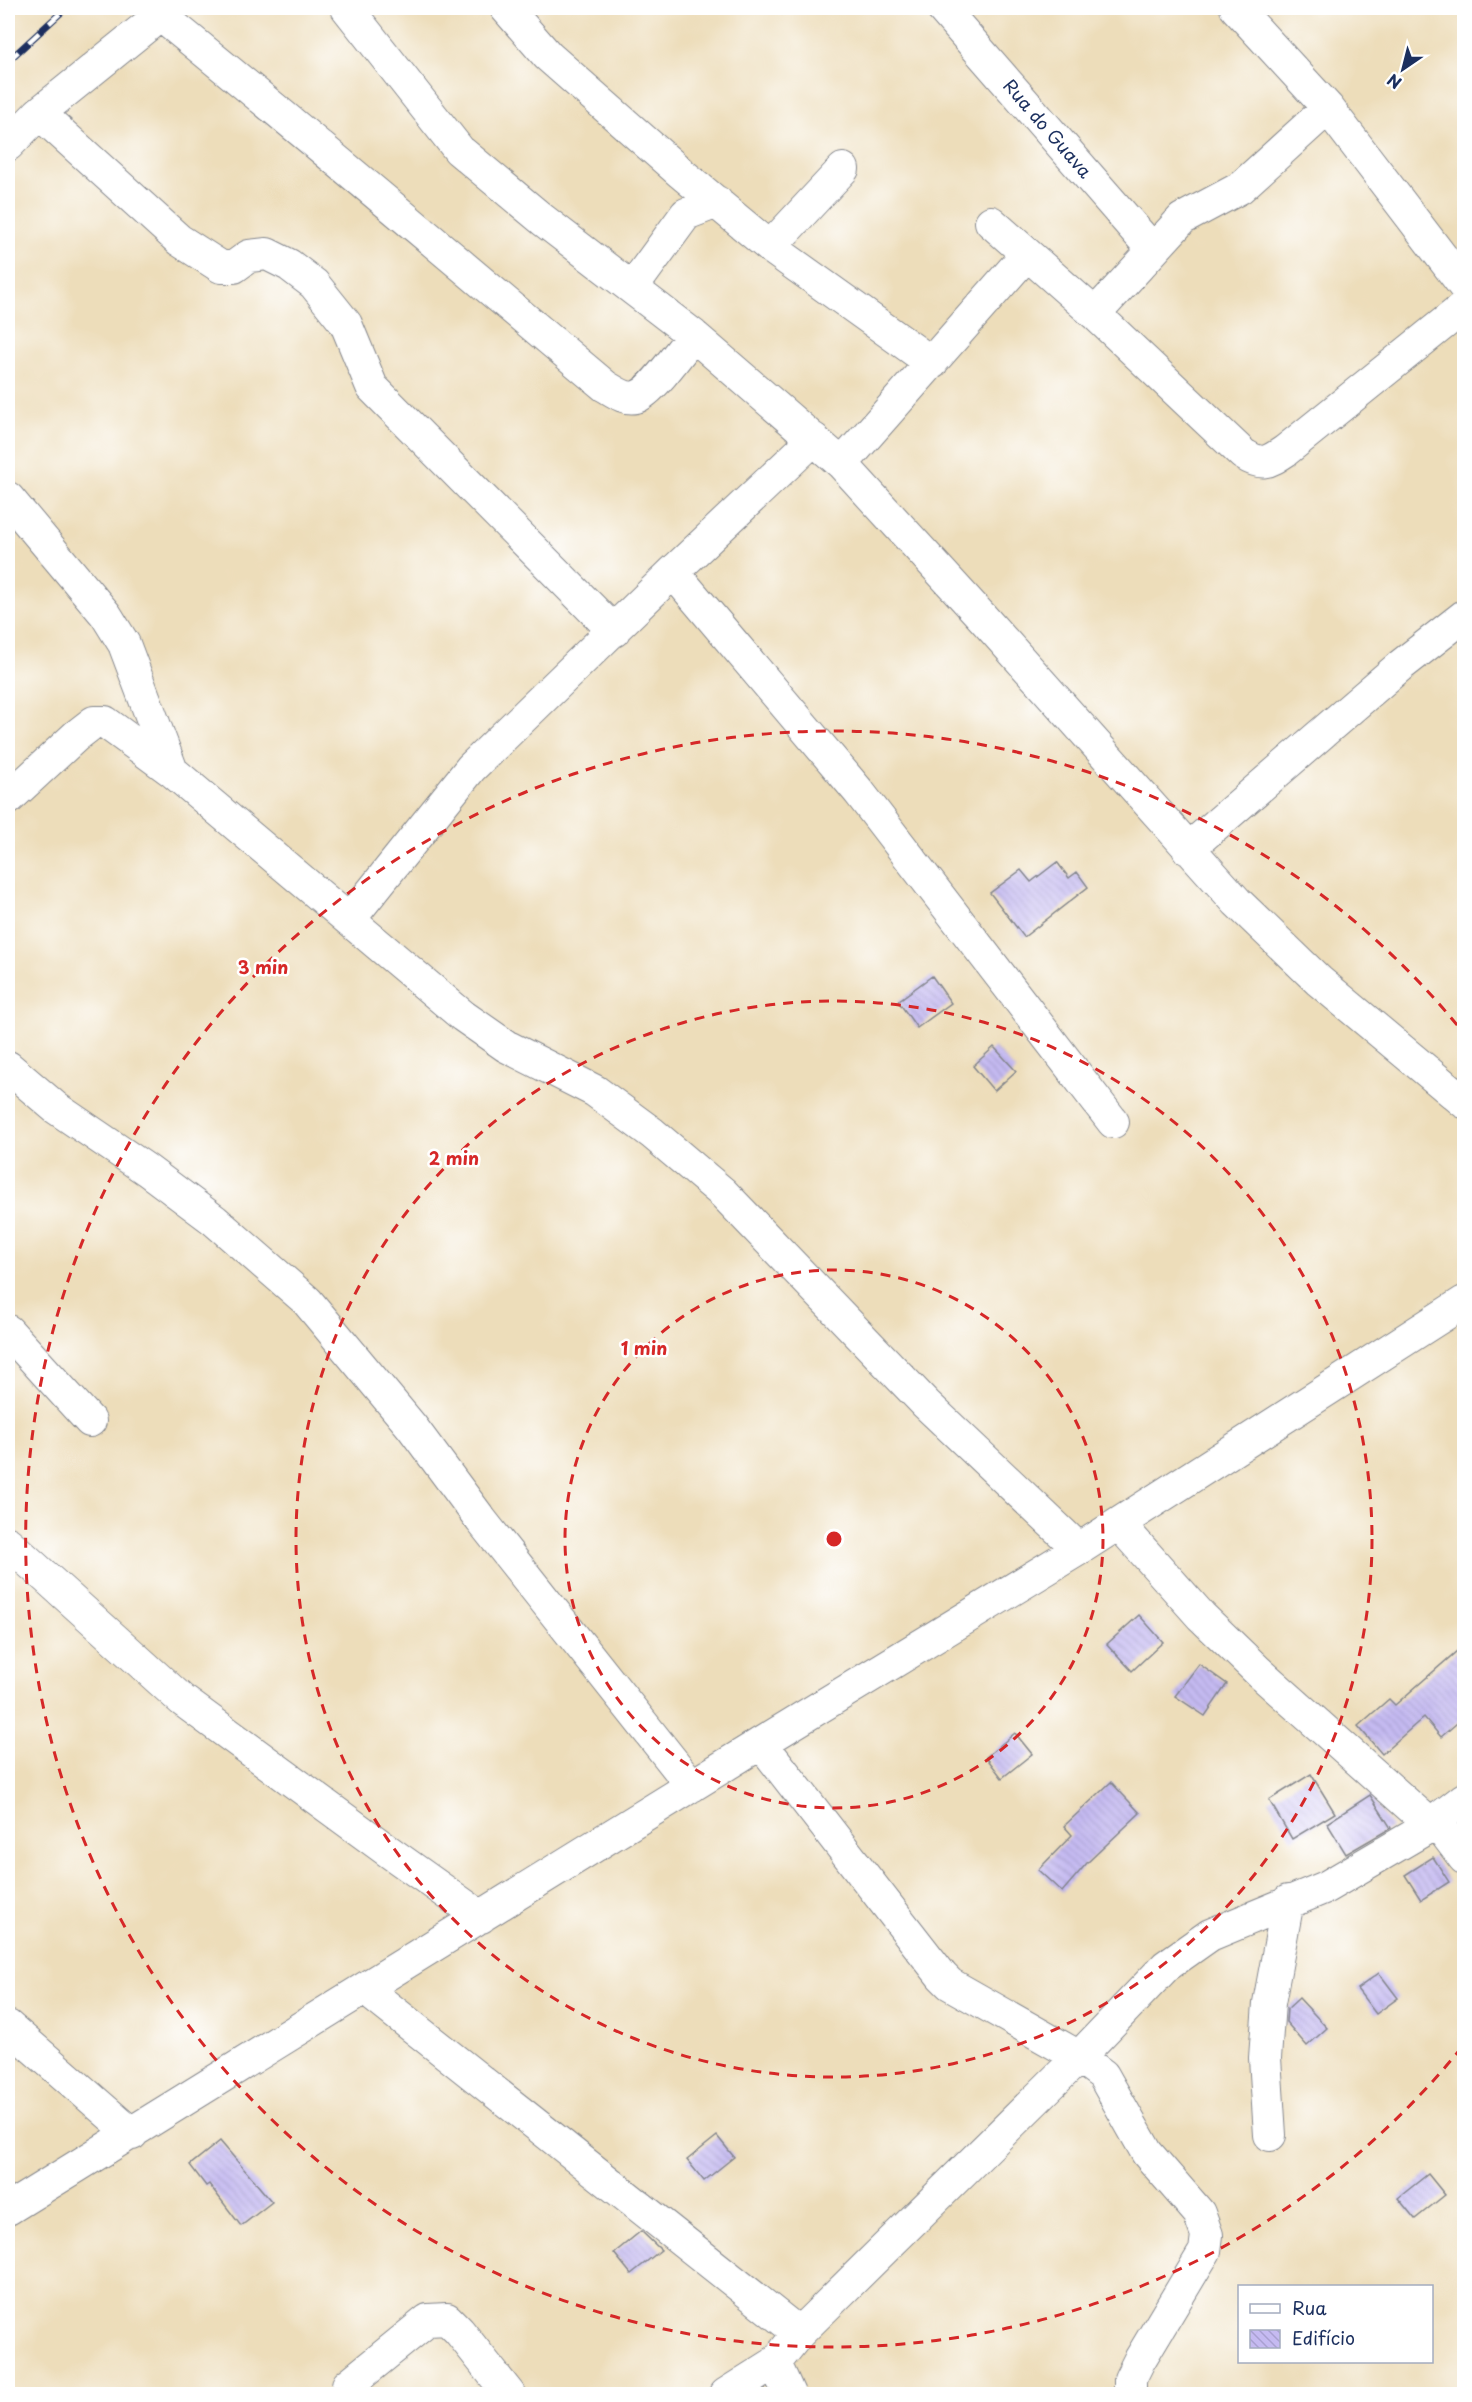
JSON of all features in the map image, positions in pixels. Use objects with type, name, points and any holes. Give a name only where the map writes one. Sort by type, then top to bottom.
[{"type":"street","points":[[347,8],[459,150],[543,220],[693,334],[842,464],[1237,902],[1319,981],[1464,1102]]},
{"type":"street","points":[[506,8],[548,56],[681,173],[770,247],[932,363]]},
{"type":"street","name":"Rua do Guava","points":[[942,8],[1153,250]]},
{"type":"street","points":[[1236,8],[1328,108],[1464,286]]},
{"type":"street","points":[[8,145],[39,113],[164,11],[605,386],[624,397],[636,397],[648,390],[693,334]]},
{"type":"street","points":[[1095,315],[1182,219],[1240,188],[1328,108]]},
{"type":"street","points":[[39,113],[179,240],[221,267],[234,267],[249,256],[267,254],[289,265],[314,284],[346,324],[372,387],[614,631]]},
{"type":"street","points":[[770,247],[843,169]]},
{"type":"street","points":[[681,173],[686,214]]},
{"type":"street","points":[[632,288],[686,214],[717,202]]},
{"type":"street","points":[[991,222],[1095,315],[1243,454],[1256,462],[1264,462],[1285,451],[1464,307]]},
{"type":"street","points":[[842,464],[1027,254]]},
{"type":"street","points":[[349,920],[471,768],[814,439]]},
{"type":"street","points":[[8,498],[106,615],[124,644],[172,771]]},
{"type":"street","points":[[673,572],[859,792],[1113,1122]]},
{"type":"street","points":[[1188,849],[1400,666],[1464,616]]},
{"type":"street","points":[[8,799],[76,736],[94,722],[105,722],[172,771],[463,1016],[506,1046],[595,1090],[723,1192],[926,1404],[1079,1549]]},
{"type":"street","points":[[8,1067],[56,1108],[147,1170],[214,1220],[307,1301],[412,1427],[488,1529],[692,1786]]},
{"type":"street","points":[[8,2209],[1079,1549],[1464,1302]]},
{"type":"street","points":[[8,1331],[90,1421]]},
{"type":"street","points":[[1119,1524],[1201,1616],[1259,1672],[1433,1823],[1464,1858]]},
{"type":"street","points":[[8,1544],[182,1700],[481,1917]]},
{"type":"street","points":[[761,1743],[942,1976],[950,1984],[1079,2057],[1103,2075],[1147,2153],[1200,2213],[1207,2235],[1205,2251],[1139,2361],[1130,2379],[1131,2394]]},
{"type":"street","points":[[726,2394],[775,2363],[799,2332],[1079,2057],[1166,1966],[1210,1935],[1326,1887],[1433,1823],[1464,1800]]},
{"type":"street","points":[[1270,2135],[1265,2058],[1269,2003],[1288,1901]]},
{"type":"street","points":[[365,1989],[799,2332]]},
{"type":"street","points":[[8,2026],[132,2134]]},
{"type":"street","points":[[348,2385],[428,2320],[447,2319],[508,2394]]},
{"type":"street","points":[[775,2363],[789,2394]]},
{"type":"building","points":[[1057,862],[1069,878],[1077,872],[1088,887],[1024,937],[990,893],[1021,870],[1031,882]]},
{"type":"building","points":[[932,976],[951,1003],[917,1028],[898,1001]]},
{"type":"building","points":[[994,1047],[1016,1071],[994,1091],[973,1066]]},
{"type":"building","points":[[1139,1615],[1163,1642],[1132,1671],[1107,1644]]},
{"type":"building","points":[[1464,1645],[1464,1717],[1441,1737],[1424,1717],[1382,1754],[1358,1726],[1389,1699],[1395,1705]]},
{"type":"building","points":[[1199,1664],[1227,1684],[1205,1716],[1175,1696]]},
{"type":"building","points":[[1015,1733],[1032,1754],[1002,1778],[986,1757]]},
{"type":"building","points":[[1311,1774],[1335,1813],[1292,1839],[1269,1800]]},
{"type":"building","points":[[1111,1782],[1140,1813],[1087,1863],[1062,1892],[1038,1870],[1072,1835],[1064,1826]]},
{"type":"building","points":[[1370,1795],[1391,1828],[1346,1854],[1327,1823]]},
{"type":"building","points":[[1433,1857],[1449,1882],[1421,1900],[1405,1875]]},
{"type":"building","points":[[1379,1973],[1398,1998],[1376,2014],[1357,1989]]},
{"type":"building","points":[[1299,1998],[1327,2028],[1307,2046],[1286,2022],[1287,2009]]},
{"type":"building","points":[[717,2136],[734,2157],[704,2181],[687,2160]]},
{"type":"building","points":[[220,2141],[272,2202],[241,2226],[209,2184],[206,2186],[190,2165]]},
{"type":"building","points":[[1428,2174],[1445,2195],[1415,2219],[1398,2198]]},
{"type":"building","points":[[641,2231],[661,2250],[631,2274],[614,2253]]},
{"type":"railway","points":[[8,61],[66,8]]}]
